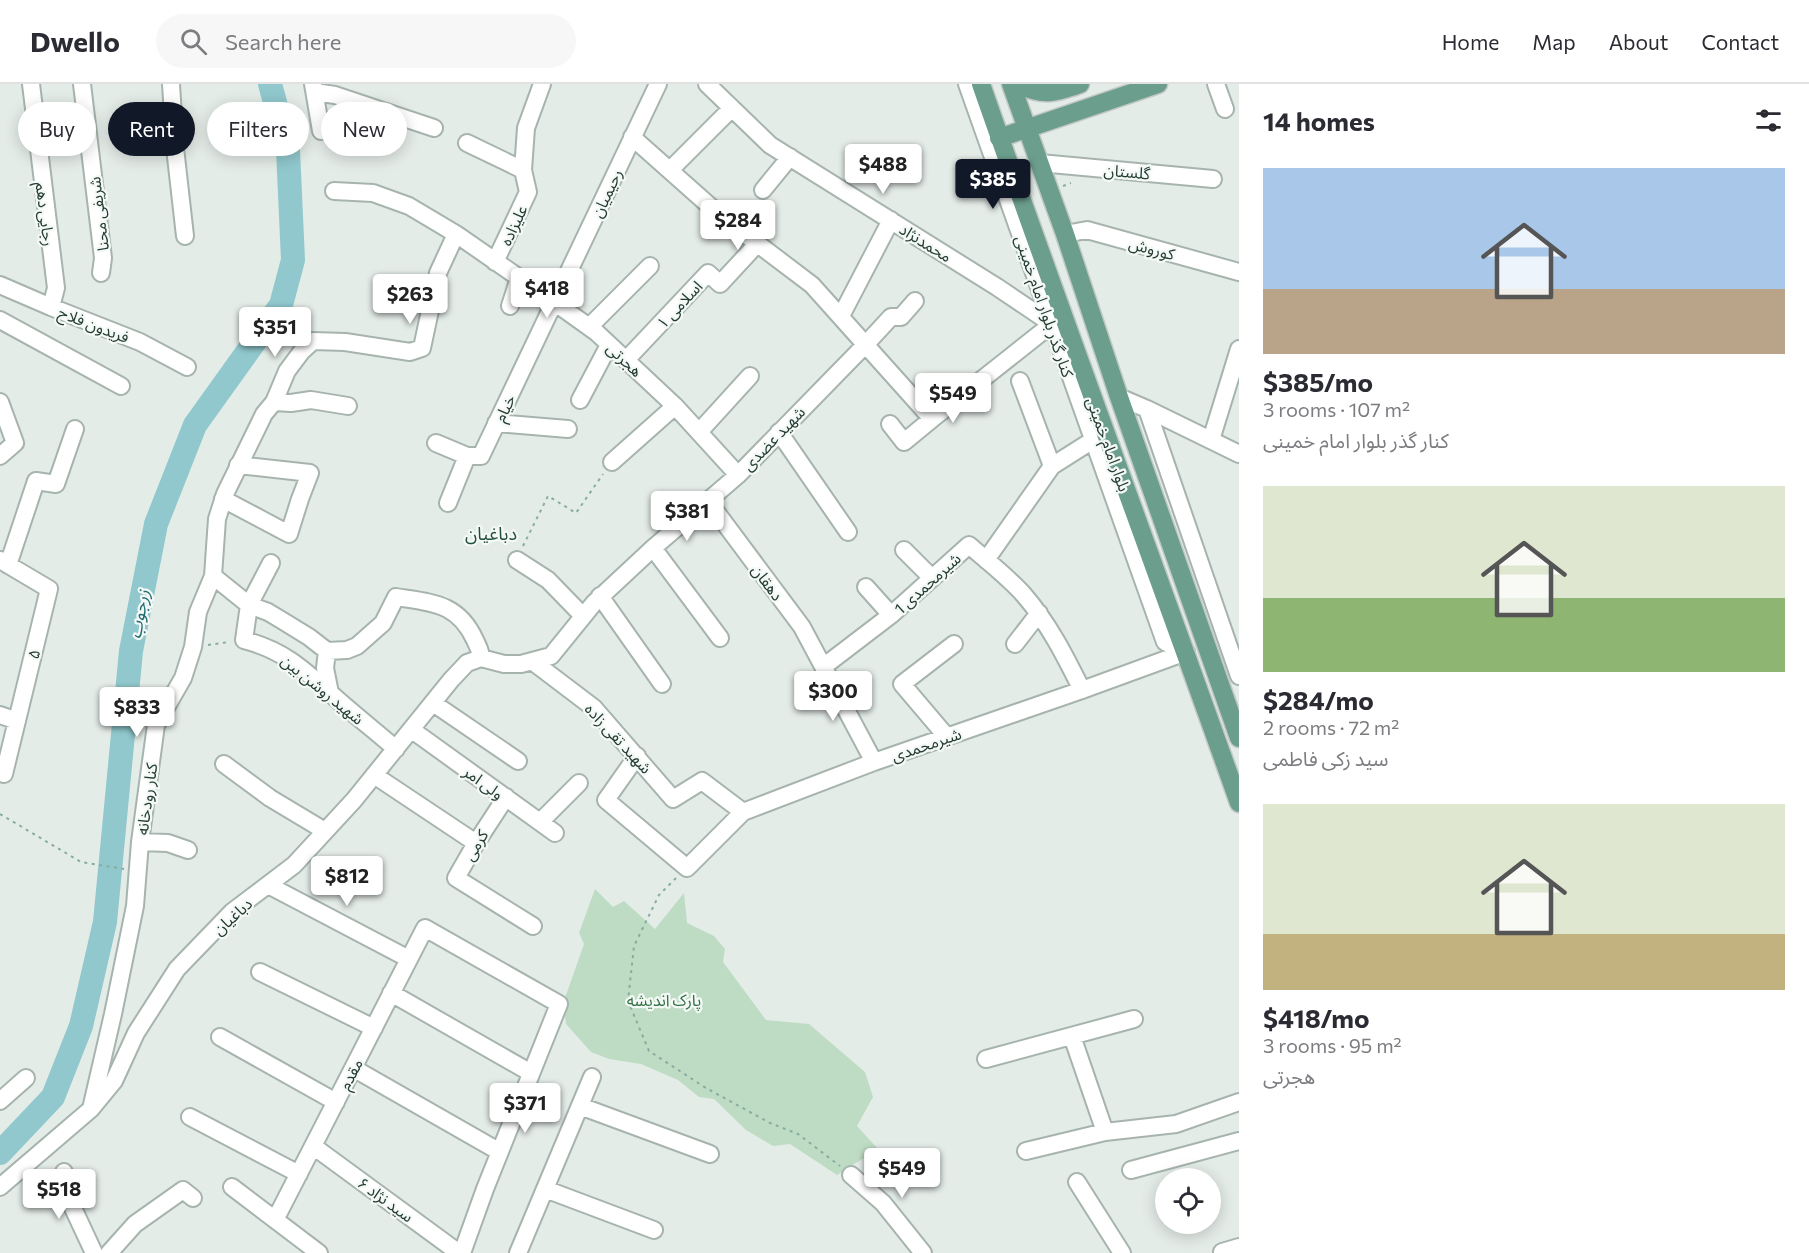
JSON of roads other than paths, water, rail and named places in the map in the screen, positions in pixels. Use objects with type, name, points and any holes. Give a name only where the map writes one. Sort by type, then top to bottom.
[{"type":"main road","name":"بلوار امام خمینی","points":[[981,84],[1058,322],[1186,652],[1239,803]]},
{"type":"main road","name":"بلوار امام خمینی","points":[[1011,84],[1239,738]]},
{"type":"main road","points":[[1018,84],[1040,92],[1055,93],[1080,84]]},
{"type":"main road","points":[[999,138],[1158,84]]},
{"type":"main road","points":[[1055,93],[1054,107],[1065,115]]},
{"type":"street","name":"رجایی دهم","points":[[31,84],[56,288],[51,308]]},
{"type":"street","name":"شریفی محنا","points":[[82,84],[104,258],[101,273]]},
{"type":"street","points":[[171,84],[185,236]]},
{"type":"street","name":"علیزاده","points":[[495,261],[528,192],[523,170],[526,128],[542,84]]},
{"type":"street","name":"رحیمیان","points":[[554,302],[658,84]]},
{"type":"street","name":"محمدنژاد","points":[[707,84],[770,145],[1058,322]]},
{"type":"street","name":"کنار گذر بلوار امام خمینی","points":[[967,84],[1058,322],[1093,440],[1165,642],[1186,652]]},
{"type":"street","points":[[1216,84],[1225,109]]},
{"type":"street","points":[[321,131],[314,88],[434,129]]},
{"type":"street","points":[[670,170],[732,108]]},
{"type":"street","points":[[632,136],[721,216],[812,285],[932,419]]},
{"type":"street","points":[[467,143],[523,170]]},
{"type":"street","points":[[763,190],[790,157]]},
{"type":"street","name":"گلستان","points":[[1040,164],[1213,179]]},
{"type":"street","name":"هجرتی","points":[[334,191],[373,193],[409,206],[456,234],[554,302],[589,327],[675,406],[738,475]]},
{"type":"street","points":[[841,316],[891,220]]},
{"type":"street","name":"کوروش","points":[[1065,234],[1087,230],[1239,272]]},
{"type":"street","name":"کنار رودخانه","points":[[91,1109],[135,906],[140,842],[156,725],[183,678],[193,647],[198,612],[213,576],[218,519],[223,499],[264,414],[274,402],[287,371],[313,341],[345,342],[410,352],[422,348],[438,273],[456,234]]},
{"type":"street","name":"اسلامی ۱","points":[[626,360],[708,273],[720,284],[758,244]]},
{"type":"street","points":[[589,327],[650,266]]},
{"type":"street","points":[[510,306],[519,278]]},
{"type":"street","name":"فریدون فلاح","points":[[0,285],[51,308],[140,342],[187,367]]},
{"type":"street","name":"شهید عضدی","points":[[481,658],[504,664],[521,664],[550,656],[600,596],[738,475],[891,317],[901,317],[915,301]]},
{"type":"street","name":"خیام","points":[[467,456],[481,456],[554,302]]},
{"type":"street","points":[[0,320],[121,386]]},
{"type":"street","points":[[890,424],[904,442],[1058,322]]},
{"type":"street","points":[[580,400],[609,345]]},
{"type":"street","points":[[1211,440],[1239,349]]},
{"type":"street","points":[[699,432],[750,376]]},
{"type":"street","points":[[1020,381],[1052,466]]},
{"type":"street","points":[[1119,397],[1239,454]]},
{"type":"street","points":[[274,402],[291,403],[311,400],[348,406]]},
{"type":"street","points":[[0,402],[15,443],[0,456]]},
{"type":"street","points":[[612,462],[675,406]]},
{"type":"street","points":[[1147,409],[1239,676]]},
{"type":"street","points":[[496,423],[568,429]]},
{"type":"street","points":[[4,562],[36,481],[56,484],[75,429]]},
{"type":"street","points":[[779,432],[848,532]]},
{"type":"street","points":[[986,560],[1052,466],[1093,440]]},
{"type":"street","points":[[436,443],[467,456],[448,503]]},
{"type":"street","points":[[223,499],[289,534],[310,473],[238,465]]},
{"type":"street","name":"دهقان","points":[[708,501],[802,627],[874,762]]},
{"type":"street","name":"شیرمحمدی 1","points":[[823,667],[891,615],[969,545],[1023,593],[1039,613],[1052,631],[1082,690]]},
{"type":"street","points":[[653,548],[720,638]]},
{"type":"street","points":[[904,550],[932,579]]},
{"type":"street","points":[[517,560],[548,580],[583,616]]},
{"type":"street","name":"۵","points":[[4,562],[49,589],[4,774]]},
{"type":"street","points":[[249,605],[271,563]]},
{"type":"street","points":[[213,576],[249,605],[268,612],[327,651],[347,650],[357,646],[383,623],[396,597],[433,603],[456,613],[470,629],[481,658]]},
{"type":"street","points":[[866,587],[891,615]]},
{"type":"street","points":[[600,596],[662,684]]},
{"type":"street","name":"شهید روشن بین","points":[[249,605],[244,640],[257,643],[290,658],[396,749]]},
{"type":"street","points":[[1015,644],[1039,613]]},
{"type":"street","points":[[947,737],[902,684],[954,644]]},
{"type":"street","points":[[327,651],[325,668],[330,693]]},
{"type":"street","name":"شیرمحمدی","points":[[637,756],[606,800],[687,868],[733,819],[743,812],[874,762],[1186,652]]},
{"type":"street","name":"دباغیان","points":[[0,1186],[91,1109],[114,1081],[136,1033],[177,969],[232,912],[294,865],[374,776],[451,680],[467,663],[481,658]]},
{"type":"street","name":"شهید تقی زاده","points":[[532,661],[594,708],[672,799],[702,781],[743,812]]},
{"type":"street","points":[[433,703],[518,761]]},
{"type":"street","points":[[0,715],[17,721]]},
{"type":"street","name":"ولی امر","points":[[412,730],[555,833]]},
{"type":"street","points":[[224,764],[270,798],[325,831]]},
{"type":"street","points":[[374,776],[476,843]]},
{"type":"street","points":[[540,822],[579,783]]},
{"type":"street","name":"کرمی","points":[[506,797],[456,878],[533,926]]},
{"type":"street","points":[[140,842],[168,843],[188,850]]},
{"type":"street","points":[[268,885],[409,959]]},
{"type":"street","name":"مقدم","points":[[275,1220],[425,928],[559,1004],[531,1073]]},
{"type":"street","points":[[260,972],[374,1028]]},
{"type":"street","points":[[392,993],[531,1073],[461,1253]]},
{"type":"street","points":[[986,1059],[1134,1019]]},
{"type":"street","points":[[1072,1036],[1105,1132]]},
{"type":"street","points":[[220,1037],[336,1102]]},
{"type":"street","points":[[353,1068],[500,1152]]},
{"type":"street","points":[[518,1253],[592,1077]]},
{"type":"street","points":[[0,1101],[26,1078]]},
{"type":"street","points":[[1026,1151],[1105,1132],[1176,1124],[1239,1102]]},
{"type":"street","points":[[580,1106],[710,1154]]},
{"type":"street","points":[[190,1117],[298,1174]]},
{"type":"street","points":[[1131,1170],[1239,1141]]},
{"type":"street","name":"سید نژاد ۶","points":[[313,1146],[461,1253]]},
{"type":"street","points":[[64,1172],[73,1208],[94,1253]]},
{"type":"street","points":[[851,1175],[883,1203],[923,1253]]},
{"type":"street","points":[[1077,1182],[1122,1253]]},
{"type":"street","points":[[232,1187],[320,1253]]},
{"type":"street","points":[[545,1189],[654,1230]]},
{"type":"street","points":[[109,1253],[135,1224],[183,1190],[193,1198]]},
{"type":"street","points":[[1222,1252],[1239,1247]]},
{"type":"waterway","name":"زرجوب","points":[[0,1153],[53,1097],[81,1026],[105,922],[131,651],[156,524],[195,425],[281,305],[293,260],[288,150],[270,84]]},
{"type":"district","name":"دباغیان","points":[[491,533]]},
{"type":"park label","name":"پارک اندیشه","points":[[664,999]]}]
